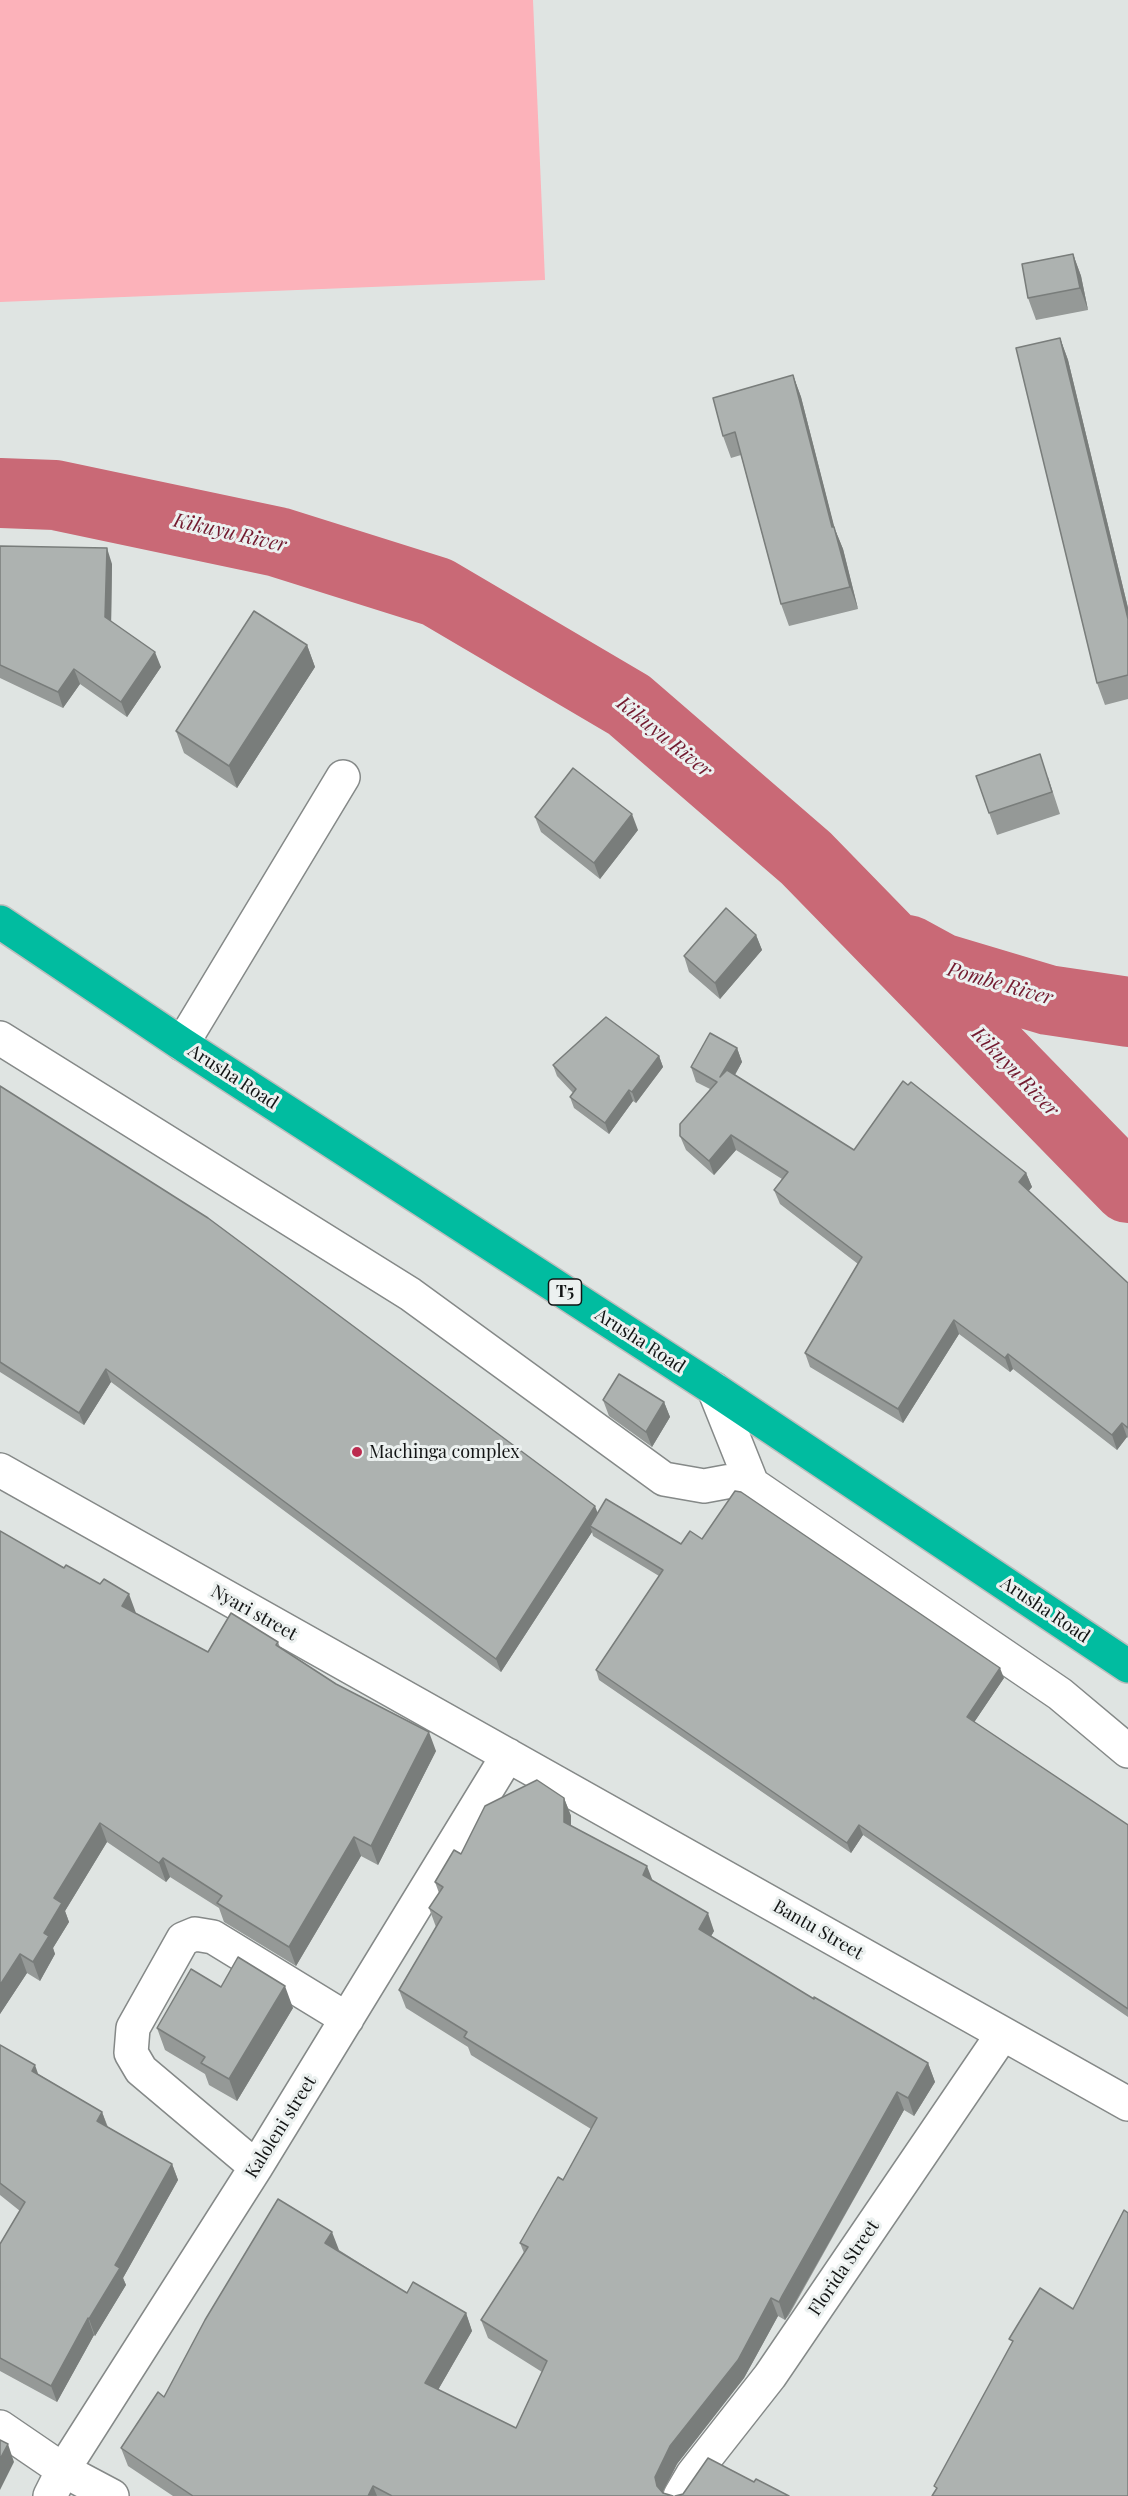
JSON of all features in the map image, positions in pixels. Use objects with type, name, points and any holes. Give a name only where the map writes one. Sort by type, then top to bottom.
[{"type":"highway","name":"Arusha Road","points":[[0,922],[182,1044],[714,1389],[1128,1666]]},
{"type":"street","points":[[182,1044],[343,777]]},
{"type":"street","points":[[0,1038],[410,1294],[664,1479],[704,1486],[731,1481],[752,1484],[1060,1694],[1128,1751]]},
{"type":"street","points":[[714,1389],[752,1484]]},
{"type":"street","name":"Nyari street","points":[[0,1470],[508,1755]]},
{"type":"street","name":"Kaloleni street","points":[[56,2483],[256,2167],[508,1755]]},
{"type":"street","name":"Bantu Street","points":[[508,1755],[1128,2104]]},
{"type":"street","points":[[256,2167],[141,2070],[131,2053],[133,2028],[183,1939],[195,1934],[213,1937],[347,2019]]},
{"type":"street","name":"Florida Street","points":[[680,2496],[693,2474],[770,2376],[1002,2035]]},
{"type":"street","points":[[0,2427],[56,2483],[112,2496]]},
{"type":"shaded area","points":[[0,0],[533,0],[545,280],[0,302]]},
{"type":"building","points":[[1073,254],[1080,288],[1028,298],[1022,264]]},
{"type":"building","points":[[1060,338],[1128,619],[1128,675],[1097,683],[1016,348]]},
{"type":"building","points":[[793,375],[832,527],[834,527],[850,587],[781,604],[735,432],[723,436],[713,398]]},
{"type":"building","points":[[0,546],[107,548],[105,617],[155,652],[121,702],[74,669],[58,692],[0,665]]},
{"type":"building","points":[[254,611],[307,645],[229,766],[176,731]]},
{"type":"building","points":[[1040,754],[1052,792],[989,813],[976,776]]},
{"type":"building","points":[[573,768],[632,814],[594,863],[535,817]]},
{"type":"building","points":[[726,908],[756,935],[715,983],[684,956]]},
{"type":"building","points":[[606,1017],[659,1056],[632,1092],[629,1090],[605,1123],[570,1097],[576,1089],[553,1065]]},
{"type":"building","points":[[710,1033],[737,1048],[720,1077],[727,1070],[854,1150],[903,1081],[908,1085],[911,1082],[1026,1173],[1019,1182],[1128,1283],[1128,1428],[1122,1423],[1112,1435],[1008,1354],[1005,1358],[954,1320],[898,1409],[805,1353],[862,1257],[774,1190],[788,1172],[731,1135],[709,1161],[680,1136],[680,1124],[717,1082],[691,1067]]},
{"type":"building","name":"Machinga complex","points":[[0,1086],[208,1218],[595,1506],[496,1659],[106,1369],[79,1413],[0,1362]]},
{"type":"building","points":[[619,1374],[664,1402],[646,1432],[603,1400]]},
{"type":"building","points":[[735,1491],[741,1492],[1000,1668],[967,1717],[1128,1825],[1128,2009],[859,1825],[847,1843],[596,1670],[663,1570],[590,1526],[606,1499],[681,1544],[690,1531],[702,1539]]},
{"type":"building","points":[[0,1531],[64,1568],[66,1565],[100,1584],[104,1579],[129,1594],[122,1606],[208,1652],[231,1613],[278,1642],[276,1645],[336,1684],[429,1732],[371,1846],[354,1837],[289,1947],[217,1903],[222,1896],[163,1858],[159,1863],[100,1823],[54,1898],[62,1903],[44,1933],[49,1936],[33,1962],[20,1954],[0,1985]]},
{"type":"building","points":[[537,1780],[564,1798],[564,1822],[647,1866],[643,1875],[708,1913],[699,1929],[814,1999],[814,1997],[928,2063],[908,2098],[897,2092],[779,2302],[771,2298],[738,2360],[670,2446],[655,2477],[657,2486],[663,2493],[673,2496],[392,2496],[373,2486],[368,2496],[193,2496],[121,2448],[158,2392],[164,2397],[205,2320],[278,2199],[332,2232],[325,2243],[407,2293],[413,2282],[466,2313],[425,2383],[516,2428],[547,2361],[481,2320],[528,2247],[520,2243],[558,2177],[563,2180],[597,2118],[464,2037],[467,2032],[399,1990],[442,1917],[429,1908],[443,1887],[435,1882],[454,1850],[461,1854],[485,1806]]},
{"type":"building","points":[[238,1957],[285,1986],[229,2079],[201,2063],[205,2057],[157,2028],[191,1969],[221,1987]]},
{"type":"building","points":[[0,2045],[35,2065],[32,2071],[102,2112],[97,2121],[172,2164],[115,2265],[120,2268],[88,2318],[51,2386],[0,2358],[0,2244],[25,2202],[0,2183]]},
{"type":"building","points":[[1124,2210],[1128,2213],[1128,2496],[932,2496],[937,2488],[934,2486],[1013,2341],[1009,2339],[1040,2288],[1073,2309]]},
{"type":"building","points":[[0,2440],[8,2444],[0,2459]]},
{"type":"building","points":[[708,2458],[754,2482],[756,2479],[789,2496],[675,2496],[683,2494]]},
{"type":"waterway","name":"Kikuyu River","points":[[0,493],[55,495],[278,542],[437,592],[629,705],[806,858],[1128,1188]]},
{"type":"waterway","name":"Pombe River","points":[[908,950],[941,968],[1048,1000],[1128,1012]]},
{"type":"place","name":"Machinga complex","points":[[357,1452]]}]
